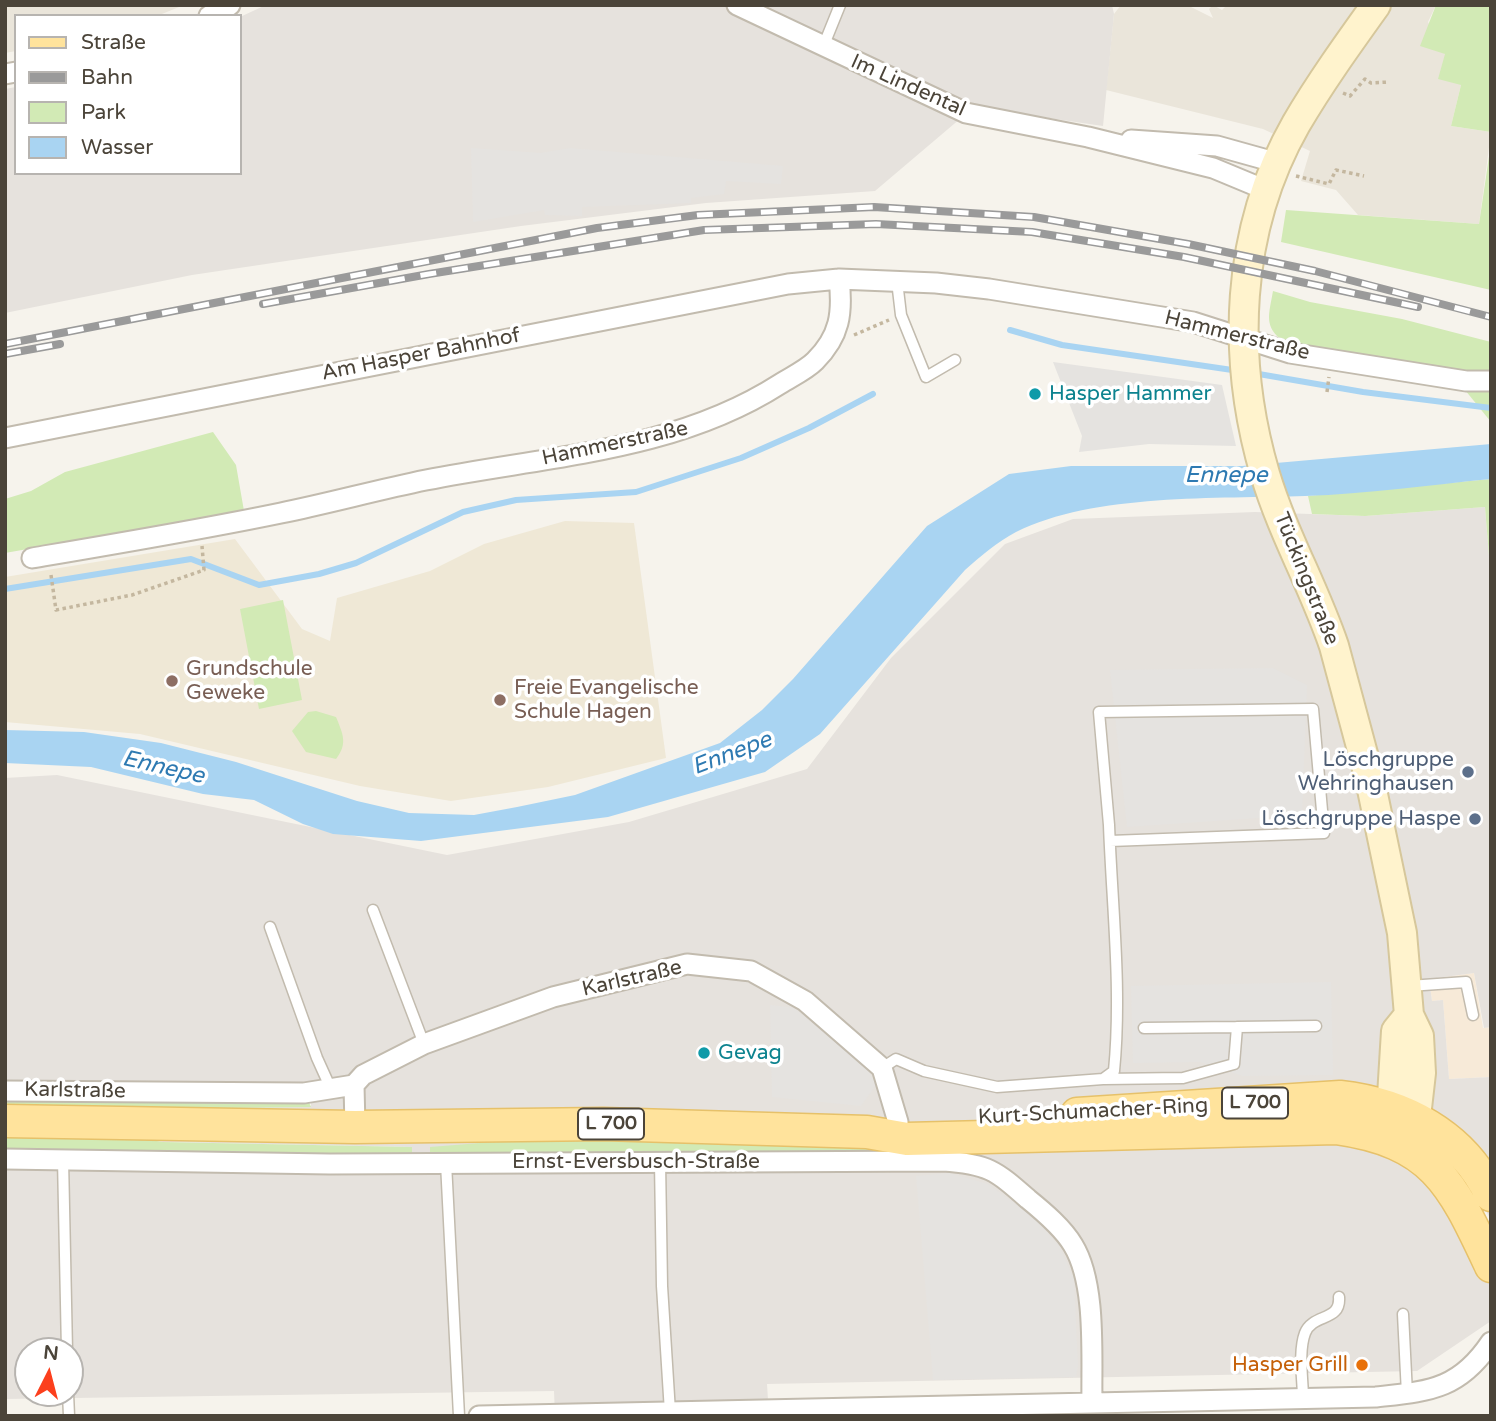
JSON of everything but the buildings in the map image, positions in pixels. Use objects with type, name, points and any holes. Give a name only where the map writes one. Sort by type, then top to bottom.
[{"type":"main road","name":"Kurt-Schumacher-Ring","points":[[867,1132],[898,1122],[1340,1097],[1372,1100],[1404,1112],[1454,1145],[1491,1195]]},
{"type":"main road","name":"L 700","points":[[5,1121],[355,1127],[603,1124],[867,1132],[907,1139],[1336,1128],[1389,1139],[1432,1166],[1451,1188],[1491,1266]]},
{"type":"street","points":[[213,14],[230,5]]},
{"type":"street","name":"Im Lindental","points":[[737,5],[966,113],[1088,137],[1213,168],[1266,190]]},
{"type":"street","name":"Tückingstraße","points":[[1376,5],[1295,125],[1289,170],[1266,190],[1251,252],[1242,346],[1252,421],[1281,520],[1334,646],[1387,854],[1408,986],[1409,1015],[1419,1036],[1421,1073],[1389,1139]]},
{"type":"street","name":"Im Lindental","points":[[1088,137],[1217,146],[1289,170]]},
{"type":"street","name":"Hammerstraße","points":[[32,558],[282,513],[427,480],[611,448],[684,431],[754,401],[813,363],[834,338],[840,323],[842,307],[839,279],[948,284],[1075,302],[1193,321],[1242,346],[1256,344],[1290,353],[1412,373],[1491,381]]},
{"type":"street","name":"Am Hasper Bahnhof","points":[[5,438],[788,284],[839,279]]},
{"type":"street","name":"Karlstraße","points":[[5,1091],[304,1093],[354,1085],[363,1075],[424,1044],[553,997],[687,964],[751,971],[805,1001],[882,1068]]},
{"type":"street","points":[[882,1068],[898,1122]]},
{"type":"street","points":[[354,1085],[355,1127]]},
{"type":"street","name":"Ernst-Eversbusch-Straße","points":[[5,1159],[446,1163],[979,1163],[996,1172],[1043,1211],[1072,1244],[1083,1266],[1087,1288],[1092,1404]]},
{"type":"street","points":[[479,1416],[1303,1399],[1407,1394],[1424,1391],[1456,1379],[1483,1365],[1491,1342]]},
{"type":"lane","points":[[822,47],[840,5]]},
{"type":"lane","points":[[897,281],[901,315],[926,377],[955,359]]},
{"type":"lane","points":[[1103,1079],[1114,1071],[1118,1033],[1110,841],[1099,712],[1313,709],[1324,833],[1110,841]]},
{"type":"lane","points":[[373,910],[424,1044]]},
{"type":"lane","points":[[270,927],[317,1058],[331,1089]]},
{"type":"lane","points":[[1408,986],[1466,982],[1473,1015]]},
{"type":"lane","points":[[1144,1028],[1316,1026]]},
{"type":"lane","points":[[882,1068],[896,1059],[924,1071],[997,1087],[1103,1079],[1183,1078],[1234,1064],[1237,1027]]},
{"type":"lane","points":[[63,1159],[67,1337]]},
{"type":"lane","points":[[660,1162],[662,1286],[670,1412]]},
{"type":"lane","points":[[446,1163],[459,1416]]},
{"type":"lane","points":[[1303,1399],[1305,1334],[1311,1324],[1334,1314],[1340,1306],[1339,1297]]},
{"type":"lane","points":[[1404,1314],[1407,1394]]},
{"type":"path","points":[[1322,83],[1350,96],[1365,79],[1371,83],[1389,82]]},
{"type":"path","points":[[1289,170],[1329,184],[1336,170],[1364,176]]},
{"type":"path","points":[[53,587],[56,610],[132,595],[204,570],[202,547]]},
{"type":"shaded area","points":[[5,5],[184,5],[162,14],[14,14],[14,51],[5,53]]},
{"type":"shaded area","points":[[266,5],[1112,5],[1114,14],[1103,126],[974,107],[875,191],[706,203],[521,226],[192,275],[5,313],[5,89],[14,87],[14,175],[242,175],[242,16]]},
{"type":"shaded area","points":[[1121,5],[1187,5],[1213,18],[1209,9],[1213,5],[1222,10],[1227,5],[1436,5],[1428,22],[1461,85],[1451,126],[1491,132],[1479,224],[1358,215],[1336,190],[1301,181],[1310,151],[1263,129],[1106,90],[1114,14]]},
{"type":"shaded area","points":[[471,148],[541,153],[570,148],[783,166],[781,184],[726,181],[724,194],[691,198],[691,203],[582,207],[582,216],[545,215],[544,210],[473,222]]},
{"type":"shaded area","points":[[1053,362],[1222,385],[1236,446],[1149,444],[1079,452],[1082,436]]},
{"type":"shaded area","points":[[1485,507],[1491,580],[1491,1027],[1484,1028],[1474,973],[1429,979],[1432,1001],[1443,1000],[1449,1079],[1491,1077],[1491,1221],[1480,1198],[1491,1239],[1491,1321],[1417,1371],[767,1384],[769,1416],[555,1416],[554,1391],[84,1398],[84,1337],[14,1337],[14,1399],[5,1399],[5,1151],[412,1147],[163,1142],[5,1110],[311,1106],[311,1102],[5,1099],[5,778],[57,775],[447,855],[629,822],[807,769],[891,658],[1005,544],[1073,519],[1255,512],[1365,516]]},
{"type":"shaded area","points":[[565,521],[634,523],[666,758],[548,787],[451,801],[360,786],[140,734],[5,722],[5,577],[235,539],[302,629],[330,641],[337,598],[430,571],[484,544]]},
{"type":"shaded area","points":[[1273,668],[1307,685],[1302,815],[1127,827],[1110,670]]},
{"type":"shaded area","points":[[1474,973],[1483,1028],[1491,1027],[1491,1077],[1449,1079],[1443,1000],[1432,1001],[1429,979]]},
{"type":"shaded area","points":[[1331,982],[1333,1075],[1243,1076],[1200,1062],[1133,1063],[1131,986]]},
{"type":"shaded area","points":[[770,1005],[794,1008],[868,1069],[876,1085],[861,1106],[772,1097]]},
{"type":"shaded area","points":[[949,1173],[988,1184],[1036,1219],[1060,1247],[1074,1279],[1078,1366],[1076,1377],[933,1380],[916,1176]]},
{"type":"green space","points":[[1436,5],[1491,5],[1491,132],[1451,126],[1461,85],[1438,79],[1445,54],[1420,46]]},
{"type":"green space","points":[[1491,143],[1491,290],[1281,242],[1286,210],[1479,224]]},
{"type":"green space","points":[[1273,291],[1310,302],[1402,319],[1491,342],[1491,422],[1452,374],[1284,342],[1270,325]]},
{"type":"green space","points":[[213,432],[236,465],[244,511],[5,553],[5,499],[31,491],[65,472]]},
{"type":"green space","points":[[1491,479],[1491,580],[1485,507],[1365,516],[1312,514],[1308,496]]},
{"type":"green space","points":[[283,600],[302,700],[259,709],[240,609]]},
{"type":"green space","points":[[316,711],[336,717],[341,729],[343,744],[336,759],[306,752],[292,731],[308,712]]},
{"type":"green space","points":[[5,1099],[308,1100],[311,1107],[5,1110]]},
{"type":"green space","points":[[5,1134],[121,1135],[163,1142],[412,1147],[412,1155],[5,1151]]},
{"type":"green space","points":[[579,1135],[934,1148],[924,1154],[430,1155],[430,1147]]},
{"type":"water","name":"Ennepe","points":[[1491,444],[1491,479],[1328,495],[1196,498],[1119,504],[1047,519],[1016,532],[965,570],[820,734],[765,772],[608,817],[421,841],[333,834],[303,824],[254,800],[203,794],[91,767],[5,763],[5,730],[84,732],[161,743],[236,762],[357,801],[409,813],[474,815],[575,795],[720,743],[762,710],[793,679],[927,526],[1009,474],[1071,466],[1242,466]]},
{"type":"waterway","points":[[1010,330],[1062,345],[1239,371]]},
{"type":"waterway","points":[[1253,373],[1363,392],[1491,408]]},
{"type":"waterway","points":[[5,589],[191,559],[259,585],[319,574],[356,563],[463,512],[516,500],[636,492],[741,458],[809,428],[873,394]]},
{"type":"railway","points":[[5,344],[597,228],[698,215],[874,207],[1034,217],[1188,244],[1315,271],[1491,317]]},
{"type":"railway","points":[[263,304],[429,274],[704,230],[876,224],[1032,232],[1184,257],[1418,307]]},
{"type":"railway","points":[[5,354],[60,344]]},
{"type":"place","name":"Hasper Hammer","points":[[1035,394]]},
{"type":"place","name":"Grundschule Geweke","points":[[172,681]]},
{"type":"place","name":"Freie Evangelische Schule Hagen","points":[[500,700]]},
{"type":"place","name":"Löschgruppe Wehringhausen","points":[[1468,772]]},
{"type":"place","name":"Löschgruppe Haspe","points":[[1475,819]]},
{"type":"place","name":"Gevag","points":[[704,1053]]},
{"type":"place","name":"Hasper Grill","points":[[1362,1365]]}]
